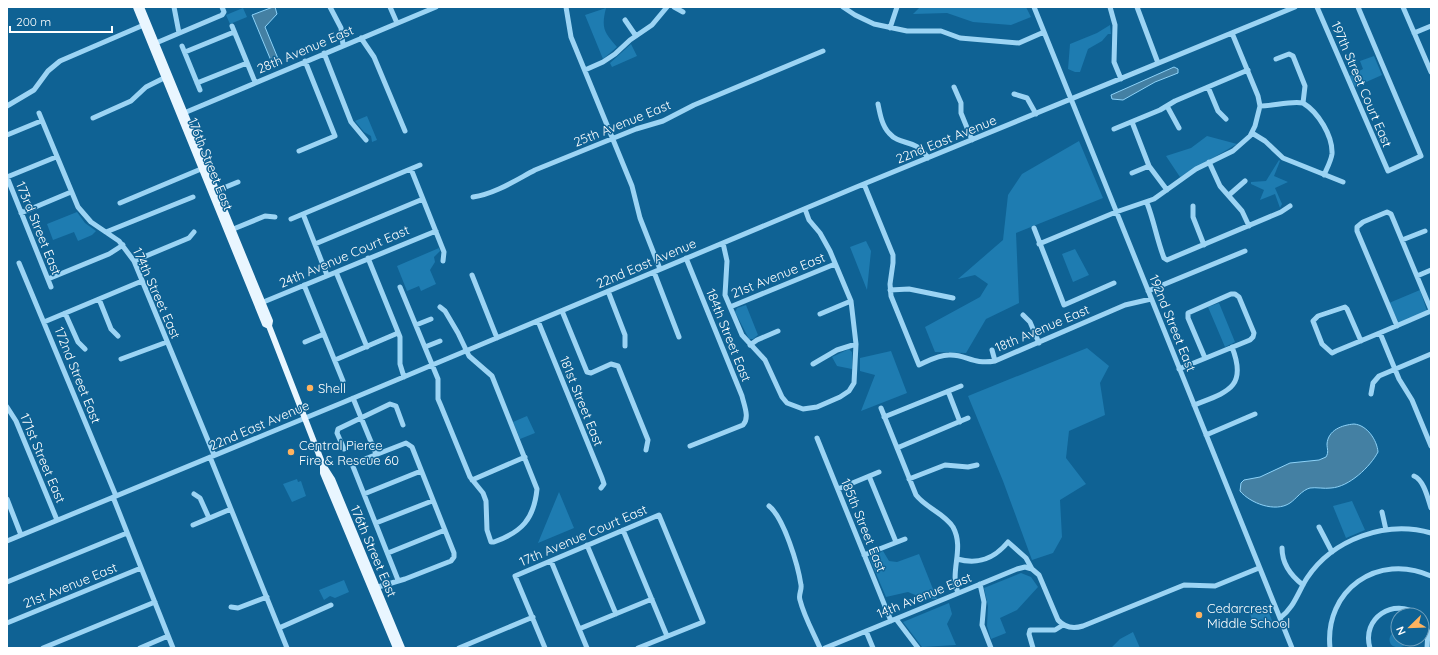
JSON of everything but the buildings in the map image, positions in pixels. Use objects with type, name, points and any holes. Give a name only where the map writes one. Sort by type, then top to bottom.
[{"type":"main road","name":"176th Street East","points":[[136,7],[156,43],[232,232],[270,321],[269,326],[323,465],[332,479],[402,648]]},
{"type":"main road","name":"176th Street East","points":[[141,7],[145,24],[170,93],[265,324],[269,326]]},
{"type":"main road","points":[[170,93],[174,96],[181,112],[184,113]]},
{"type":"main road","points":[[219,211],[222,212],[231,234],[232,232]]},
{"type":"main road","name":"176th Street East","points":[[323,465],[324,473],[396,648]]},
{"type":"main road","points":[[362,564],[367,570],[374,586],[378,587]]},
{"type":"main road","points":[[376,599],[380,601],[387,619],[392,623]]},
{"type":"street","points":[[174,7],[179,33]]},
{"type":"street","points":[[156,43],[222,14],[224,12],[222,7]]},
{"type":"street","points":[[330,7],[341,28],[343,45]]},
{"type":"street","points":[[390,7],[397,23]]},
{"type":"street","name":"28th Avenue East","points":[[184,113],[436,7]]},
{"type":"street","points":[[566,7],[570,31],[632,186],[640,218],[660,269]]},
{"type":"street","points":[[585,70],[608,59],[652,25],[667,7]]},
{"type":"street","points":[[674,7],[683,12]]},
{"type":"street","points":[[843,7],[855,15],[874,24],[907,31],[942,31],[960,38],[1019,43],[1044,32]]},
{"type":"street","points":[[890,28],[897,7]]},
{"type":"street","name":"192nd Street East","points":[[1034,7],[1292,648]]},
{"type":"street","points":[[1110,7],[1115,25],[1114,62],[1121,79]]},
{"type":"street","points":[[1136,7],[1158,63]]},
{"type":"street","name":"22nd East Avenue","points":[[7,541],[354,398],[864,184],[1295,7]]},
{"type":"street","name":"197th Street Court East","points":[[1317,7],[1388,171],[1422,156],[1358,7]]},
{"type":"street","points":[[1403,7],[1431,72]]},
{"type":"street","points":[[625,20],[636,36]]},
{"type":"street","points":[[7,106],[34,90],[48,71],[60,61],[145,24]]},
{"type":"street","points":[[1414,33],[1431,26]]},
{"type":"street","points":[[185,52],[233,29],[255,82]]},
{"type":"street","points":[[1039,244],[1116,212],[1147,203],[1196,169],[1233,151],[1243,144],[1252,133],[1260,106],[1256,88],[1232,33]]},
{"type":"street","points":[[361,38],[374,57],[405,131]]},
{"type":"street","points":[[182,46],[200,90]]},
{"type":"street","name":"25th Avenue East","points":[[473,197],[483,195],[524,177],[535,170],[613,138],[663,121],[694,105],[823,51]]},
{"type":"street","points":[[324,54],[351,122],[366,140]]},
{"type":"street","points":[[1276,59],[1292,54],[1305,86],[1303,103]]},
{"type":"street","points":[[299,151],[335,136],[305,61]]},
{"type":"street","points":[[197,83],[247,63]]},
{"type":"street","points":[[1114,129],[1248,70]]},
{"type":"street","points":[[93,118],[132,101],[146,87],[164,78]]},
{"type":"street","points":[[954,87],[960,99],[961,113],[972,140]]},
{"type":"street","points":[[1208,87],[1218,111],[1226,119]]},
{"type":"street","points":[[1014,94],[1027,98],[1036,114]]},
{"type":"street","points":[[1260,106],[1294,102],[1303,103],[1317,114],[1330,141],[1332,154],[1324,175]]},
{"type":"street","points":[[878,104],[882,120],[890,134],[896,139],[917,146],[928,158]]},
{"type":"street","points":[[1167,106],[1179,128]]},
{"type":"street","name":"174th Street East","points":[[38,113],[71,192],[85,217],[123,245],[134,261],[287,648]]},
{"type":"street","points":[[7,135],[41,121]]},
{"type":"street","points":[[1132,122],[1149,166],[1167,190]]},
{"type":"street","points":[[1252,133],[1265,141],[1283,158],[1342,182]]},
{"type":"street","points":[[7,176],[56,156]]},
{"type":"street","points":[[1209,162],[1220,186],[1242,211],[1249,226]]},
{"type":"street","points":[[291,219],[420,165]]},
{"type":"street","points":[[1132,173],[1149,166]]},
{"type":"street","points":[[120,203],[201,169]]},
{"type":"street","points":[[411,169],[444,252],[444,261]]},
{"type":"street","name":"173rd Street East","points":[[7,176],[52,287]]},
{"type":"street","points":[[1229,195],[1245,181]]},
{"type":"street","points":[[216,191],[238,182]]},
{"type":"street","points":[[864,184],[893,255],[890,290],[909,289],[953,298]]},
{"type":"street","points":[[22,213],[71,192]]},
{"type":"street","points":[[106,232],[193,196]]},
{"type":"street","points":[[315,244],[423,199]]},
{"type":"street","points":[[1147,203],[1154,220],[1157,240],[1164,258],[1168,260],[1281,212],[1290,206]]},
{"type":"street","points":[[1193,206],[1193,217],[1204,244]]},
{"type":"street","points":[[723,243],[727,261],[724,290],[730,307],[742,335],[765,360],[782,397],[793,406],[811,409],[840,397],[849,391],[854,383],[856,344],[850,302],[824,240],[809,220],[805,209]]},
{"type":"street","points":[[1361,341],[1345,307],[1318,316],[1314,320],[1313,324],[1322,344],[1331,352],[1361,341],[1397,326],[1431,311],[1389,212],[1363,222],[1358,227],[1357,231],[1397,326]]},
{"type":"street","points":[[303,214],[327,275]]},
{"type":"street","points":[[232,232],[265,216],[274,217]]},
{"type":"street","points":[[1034,228],[1064,305],[1114,283]]},
{"type":"street","points":[[1402,240],[1425,230]]},
{"type":"street","name":"24th Avenue Court East","points":[[262,303],[436,231]]},
{"type":"street","points":[[134,261],[190,238],[194,232]]},
{"type":"street","points":[[48,279],[109,254],[123,245]]},
{"type":"street","points":[[1148,291],[1245,251]]},
{"type":"street","points":[[368,258],[398,333],[401,343],[400,364],[404,377]]},
{"type":"street","name":"184th Street East","points":[[686,258],[742,396],[746,414],[746,420],[743,425],[690,446]]},
{"type":"street","name":"172nd Street East","points":[[19,263],[44,322],[173,648]]},
{"type":"street","name":"21st Avenue East","points":[[730,307],[835,264]]},
{"type":"street","points":[[1417,276],[1431,270]]},
{"type":"street","points":[[336,272],[366,347]]},
{"type":"street","points":[[654,272],[679,337]]},
{"type":"street","points":[[472,276],[497,338]]},
{"type":"street","points":[[44,322],[142,281]]},
{"type":"street","points":[[304,285],[343,381]]},
{"type":"street","points":[[400,287],[438,379],[438,399],[472,480],[483,493],[486,501],[487,530],[489,540],[491,542],[521,529],[526,523],[536,498],[537,489],[492,376],[472,360],[458,332],[445,311],[440,307]]},
{"type":"street","name":"18th Avenue East","points":[[890,290],[891,296],[919,365],[948,355],[958,356],[976,362],[995,361],[1125,305],[1151,299]]},
{"type":"street","points":[[608,291],[625,335],[625,346]]},
{"type":"street","points":[[1179,369],[1232,347],[1253,337],[1254,333],[1239,297],[1235,294],[1230,294],[1188,313],[1188,318],[1205,358]]},
{"type":"street","points":[[99,299],[111,329],[118,336]]},
{"type":"street","points":[[820,314],[850,302]]},
{"type":"street","points":[[562,311],[587,372],[591,373],[611,364],[618,366],[648,440],[646,450]]},
{"type":"street","points":[[65,313],[78,342],[85,349]]},
{"type":"street","points":[[1023,315],[1030,322],[1039,343]]},
{"type":"street","points":[[416,326],[431,319]]},
{"type":"street","name":"181st Street East","points":[[538,321],[602,478],[604,484],[601,488]]},
{"type":"street","points":[[750,345],[756,340],[778,331]]},
{"type":"street","points":[[335,360],[398,333]]},
{"type":"street","points":[[1380,333],[1395,370],[1412,400],[1431,446]]},
{"type":"street","points":[[306,342],[324,334]]},
{"type":"street","points":[[425,347],[440,341]]},
{"type":"street","points":[[121,359],[167,342]]},
{"type":"street","points":[[813,364],[836,350],[856,344]]},
{"type":"street","points":[[1194,405],[1228,391],[1236,379],[1238,366],[1232,347]]},
{"type":"street","points":[[992,350],[995,361]]},
{"type":"street","points":[[1372,394],[1372,386],[1375,380],[1431,354]]},
{"type":"street","points":[[884,417],[961,386]]},
{"type":"street","points":[[948,391],[960,422]]},
{"type":"street","points":[[354,398],[376,454]]},
{"type":"street","points":[[344,449],[337,433],[338,429],[390,404],[394,405],[403,425]]},
{"type":"street","name":"171st Street East","points":[[7,407],[16,421],[57,520]]},
{"type":"street","points":[[881,408],[909,479],[919,499],[946,519],[952,527],[958,541],[954,576],[958,593]]},
{"type":"street","points":[[1206,435],[1255,414]]},
{"type":"street","points":[[897,448],[968,418]]},
{"type":"street","name":"185th Street East","points":[[817,438],[864,555],[893,620],[918,648]]},
{"type":"street","points":[[378,587],[398,580],[405,580],[451,561],[454,557],[445,530],[432,501],[412,447],[404,443],[352,464],[398,580]]},
{"type":"street","points":[[472,480],[525,457]]},
{"type":"street","points":[[909,479],[945,465],[968,467],[976,465]]},
{"type":"street","points":[[364,494],[421,471]]},
{"type":"street","points":[[838,489],[879,472]]},
{"type":"street","points":[[870,476],[896,542]]},
{"type":"street","points":[[1414,476],[1419,479],[1430,500],[1431,508]]},
{"type":"street","points":[[194,494],[200,498],[208,518]]},
{"type":"street","points":[[7,499],[21,535]]},
{"type":"street","points":[[376,523],[432,501]]},
{"type":"street","points":[[769,506],[778,515],[783,526],[798,571],[801,586],[800,600],[820,648]]},
{"type":"street","points":[[193,524],[231,509]]},
{"type":"street","points":[[1382,512],[1386,530]]},
{"type":"street","name":"17th Avenue Court East","points":[[532,617],[515,576],[659,515],[703,622],[667,636]]},
{"type":"street","points":[[1319,527],[1332,552]]},
{"type":"street","points":[[388,553],[445,530]]},
{"type":"street","points":[[623,530],[667,636],[638,648]]},
{"type":"street","points":[[1280,618],[1289,611],[1312,570],[1332,552],[1355,539],[1376,531],[1386,530],[1417,530],[1431,533]]},
{"type":"street","points":[[7,582],[127,533]]},
{"type":"street","points":[[864,555],[904,539]]},
{"type":"street","points":[[957,559],[970,562],[986,560],[999,552],[1008,542],[1026,558],[1032,569],[1040,578],[1057,617],[1063,625],[1071,628],[1079,627],[1184,585],[1215,586],[1259,568]]},
{"type":"street","points":[[588,545],[616,614]]},
{"type":"street","points":[[1282,548],[1282,555],[1287,569],[1291,575],[1303,585]]},
{"type":"street","points":[[551,561],[587,648]]},
{"type":"street","name":"14th Avenue East","points":[[825,648],[1017,569],[1027,567],[1032,569]]},
{"type":"street","name":"21st Avenue East","points":[[7,623],[141,568]]},
{"type":"street","points":[[1330,648],[1329,630],[1333,614],[1341,599],[1358,580],[1373,572],[1398,568],[1415,570],[1431,576]]},
{"type":"street","points":[[980,584],[984,602],[982,625],[991,648]]},
{"type":"street","points":[[231,607],[238,608],[267,596]]},
{"type":"street","points":[[579,629],[652,600]]},
{"type":"street","points":[[43,648],[155,602]]},
{"type":"street","points":[[279,628],[331,604]]},
{"type":"street","points":[[1370,648],[1368,635],[1370,626],[1383,612],[1390,609]]},
{"type":"street","points":[[459,648],[532,617],[545,648]]},
{"type":"street","points":[[1033,648],[1029,634],[1030,630],[1055,630],[1063,625]]},
{"type":"street","points":[[866,631],[873,648]]},
{"type":"street","points":[[140,648],[168,636]]},
{"type":"shaded area","points":[[275,7],[277,14],[265,27],[279,61],[275,65],[272,63],[252,15]]},
{"type":"shaded area","points":[[920,7],[1026,7],[1031,17],[1011,25],[973,22],[947,13],[913,14]]},
{"type":"shaded area","points":[[243,8],[247,17],[230,24],[226,15]]},
{"type":"shaded area","points":[[606,8],[604,25],[606,33],[617,47],[603,59],[585,15]]},
{"type":"shaded area","points":[[1110,25],[1111,34],[1108,34],[1102,41],[1088,49],[1080,72],[1075,72],[1068,69],[1070,44],[1097,33]]},
{"type":"shaded area","points":[[631,44],[637,56],[612,67],[610,63]]},
{"type":"shaded area","points":[[1374,56],[1382,75],[1355,87],[1349,76],[1363,69],[1360,61]]},
{"type":"shaded area","points":[[1174,67],[1178,69],[1178,73],[1155,82],[1123,100],[1112,99],[1111,95]]},
{"type":"shaded area","points":[[367,116],[377,140],[372,142],[371,136],[364,132],[355,121]]},
{"type":"shaded area","points":[[1207,136],[1237,144],[1180,177],[1166,156],[1191,148]]},
{"type":"shaded area","points":[[1079,141],[1103,198],[1016,233],[1019,303],[986,319],[966,353],[935,352],[925,327],[980,297],[988,284],[975,275],[958,279],[1003,240],[1008,195],[1022,174]]},
{"type":"shaded area","points":[[1279,160],[1280,161],[1274,176],[1288,182],[1275,188],[1282,204],[1280,208],[1275,194],[1260,200],[1264,190],[1251,184],[1251,182],[1266,181]]},
{"type":"shaded area","points":[[77,212],[85,223],[96,231],[92,235],[78,241],[74,232],[53,240],[47,224]]},
{"type":"shaded area","points":[[866,241],[871,251],[867,290],[850,247]]},
{"type":"shaded area","points":[[439,248],[440,251],[434,257],[435,262],[430,270],[436,284],[421,291],[419,286],[407,291],[397,266]]},
{"type":"shaded area","points":[[1075,249],[1089,275],[1073,282],[1062,254]]},
{"type":"shaded area","points":[[1420,290],[1427,311],[1399,323],[1389,303]]},
{"type":"shaded area","points":[[1219,303],[1235,342],[1225,347],[1208,307]]},
{"type":"shaded area","points":[[746,305],[758,335],[753,339],[749,339],[735,312],[737,308]]},
{"type":"shaded area","points":[[1087,348],[1109,366],[1100,383],[1105,415],[1069,431],[1066,458],[1086,484],[1060,500],[1062,537],[1053,553],[1032,560],[1003,481],[968,396]]},
{"type":"shaded area","points":[[849,349],[852,352],[852,369],[837,366],[832,357]]},
{"type":"shaded area","points":[[891,351],[907,393],[861,411],[875,375],[860,371],[860,358]]},
{"type":"shaded area","points":[[527,416],[535,433],[520,439],[513,422]]},
{"type":"shaded area","points":[[1354,424],[1367,430],[1376,443],[1378,452],[1370,464],[1352,480],[1338,487],[1307,489],[1290,503],[1277,507],[1270,507],[1256,503],[1240,491],[1241,483],[1244,480],[1260,477],[1290,463],[1319,460],[1326,457],[1328,452],[1327,444],[1330,435],[1340,427]]},
{"type":"shaded area","points":[[297,479],[298,482],[301,481],[306,496],[292,502],[283,484]]},
{"type":"shaded area","points":[[559,492],[574,528],[538,543]]},
{"type":"shaded area","points":[[1352,501],[1365,530],[1346,538],[1333,506]]},
{"type":"shaded area","points":[[883,551],[889,561],[897,562],[919,554],[937,599],[925,599],[908,592],[886,597],[869,557]]},
{"type":"shaded area","points":[[1021,573],[1031,577],[1038,587],[1017,610],[1000,618],[1006,633],[991,639],[987,626],[988,606],[984,588]]},
{"type":"shaded area","points":[[344,580],[349,592],[335,598],[330,596],[324,600],[319,590]]},
{"type":"shaded area","points":[[949,603],[952,614],[947,624],[956,645],[922,647],[903,622]]},
{"type":"shaded area","points":[[1267,608],[1273,623],[1256,630],[1250,614]]},
{"type":"shaded area","points":[[1133,632],[1140,648],[1111,648],[1120,639]]},
{"type":"place","name":"Shell","points":[[310,388]]},
{"type":"place","name":"Central Pierce Fire & Rescue 60","points":[[291,452]]},
{"type":"place","name":"Cedarcrest Middle School","points":[[1199,615]]}]
